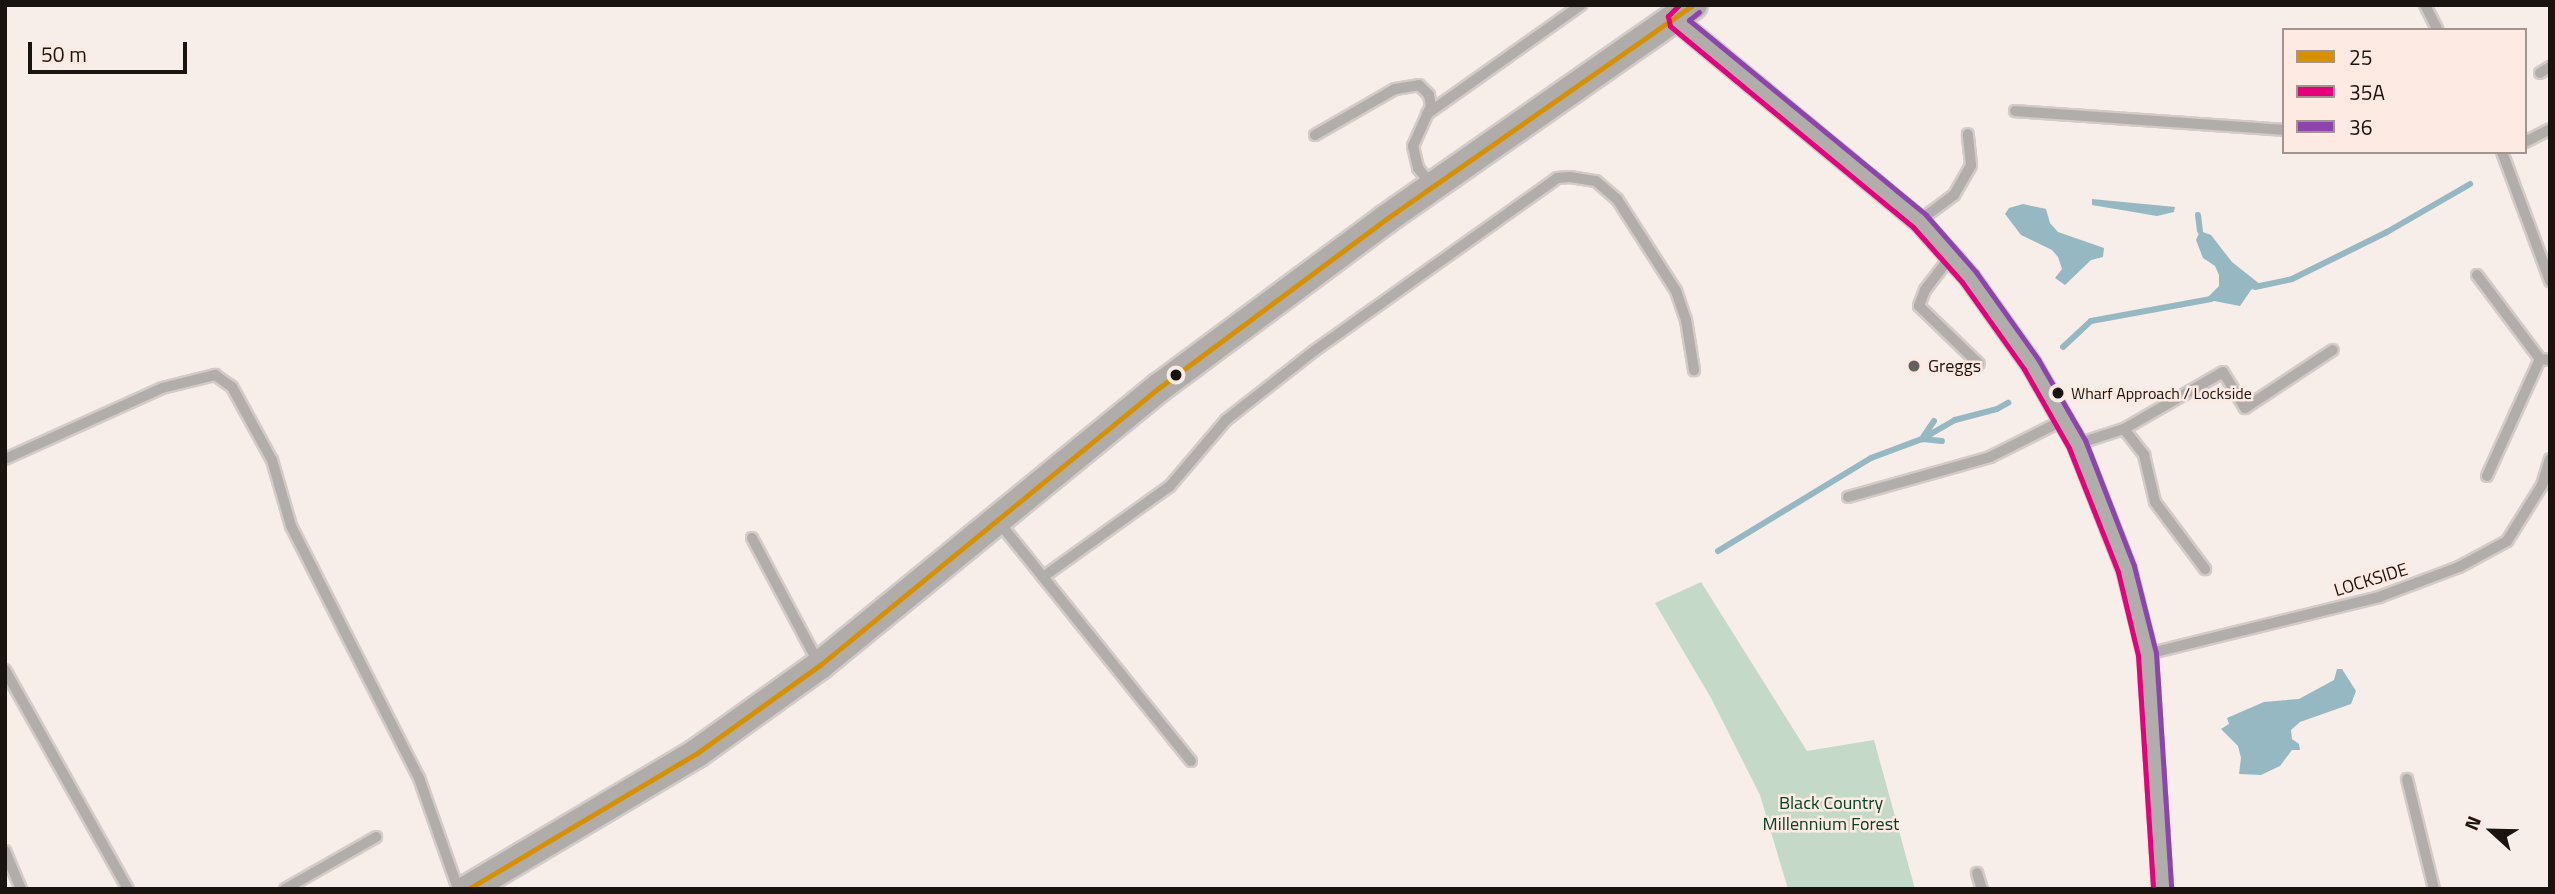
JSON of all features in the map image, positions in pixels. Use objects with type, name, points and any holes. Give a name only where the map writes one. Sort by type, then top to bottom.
[{"type":"street","points":[[468,889],[697,753],[820,665],[1160,387],[1433,187],[1685,12],[1919,221],[1951,256],[2031,364],[2064,420],[2077,444],[2126,569],[2147,654],[2162,889]]},
{"type":"lane","points":[[1427,114],[1581,5]]},
{"type":"lane","points":[[2425,5],[2437,28]]},
{"type":"lane","points":[[1315,135],[1395,89],[1412,84],[1419,85],[1429,95],[1431,106],[1413,146],[1419,168],[1433,187]]},
{"type":"lane","points":[[2015,111],[2282,130]]},
{"type":"lane","points":[[2527,141],[2550,129]]},
{"type":"lane","points":[[1919,221],[1954,195],[1971,165],[1968,134]]},
{"type":"lane","points":[[2503,154],[2550,281]]},
{"type":"lane","points":[[1043,577],[1170,486],[1226,420],[1314,351],[1557,178],[1596,181],[1617,199],[1676,291],[1691,339],[1694,370]]},
{"type":"lane","points":[[1951,256],[1925,290],[1919,306],[1979,364]]},
{"type":"lane","points":[[2477,275],[2545,360],[2487,475]]},
{"type":"lane","points":[[2077,444],[2124,429],[2223,372],[2245,408],[2333,349]]},
{"type":"lane","points":[[5,459],[162,388],[215,375],[232,387],[272,460],[290,526],[419,778],[458,889]]},
{"type":"lane","points":[[1848,497],[1990,457],[2064,420]]},
{"type":"lane","points":[[2124,429],[2144,455],[2155,502],[2205,569]]},
{"type":"lane","name":"LOCKSIDE","points":[[2147,654],[2379,597],[2459,567],[2507,541],[2542,485],[2550,459]]},
{"type":"lane","points":[[998,520],[1191,761]]},
{"type":"lane","points":[[752,538],[820,665]]},
{"type":"lane","points":[[5,670],[128,889]]},
{"type":"lane","points":[[2407,779],[2434,889]]},
{"type":"lane","points":[[285,889],[376,837]]},
{"type":"lane","points":[[5,851],[21,889]]},
{"type":"lane","points":[[1977,873],[1982,889]]},
{"type":"green space","name":"Black Country Millennium Forest","points":[[1701,582],[1807,751],[1874,740],[1915,889],[1788,889],[1760,795],[1711,698],[1655,603]]},
{"type":"water","points":[[2092,199],[2175,207],[2174,212],[2157,216],[2092,205]]},
{"type":"water","points":[[2023,204],[2046,209],[2050,223],[2058,232],[2104,248],[2103,257],[2091,260],[2065,285],[2055,278],[2062,269],[2058,257],[2052,250],[2021,235],[2005,214],[2009,208]]},
{"type":"water","points":[[2200,231],[2211,235],[2232,262],[2261,285],[2251,290],[2240,306],[2214,301],[2203,302],[2219,286],[2219,275],[2215,266],[2203,258],[2196,240]]},
{"type":"water","points":[[2337,669],[2342,669],[2356,691],[2351,704],[2300,722],[2291,730],[2292,739],[2299,744],[2300,750],[2292,750],[2280,766],[2261,775],[2239,774],[2241,758],[2238,746],[2221,729],[2229,724],[2227,718],[2264,702],[2299,699],[2334,680]]},
{"type":"waterway","points":[[2255,287],[2292,279],[2387,232],[2470,184]]},
{"type":"waterway","points":[[2198,215],[2200,231]]},
{"type":"waterway","points":[[2063,347],[2091,321],[2211,299]]},
{"type":"waterway","points":[[1718,551],[1871,458],[1922,439],[1955,420],[1997,409],[2008,403]]},
{"type":"waterway","points":[[1934,421],[1922,439],[1942,441]]},
{"type":"transit line","name":"35A","points":[[1679,5],[1668,16],[1670,26],[1913,227],[1962,282],[2024,369],[2069,448],[2118,572],[2138,655],[2153,889]]},
{"type":"transit line","name":"25","points":[[468,889],[697,753],[820,665],[1160,387],[1386,219],[1693,5]]},
{"type":"transit line","name":"36","points":[[1699,12],[1689,20],[1926,215],[1976,272],[2038,359],[2085,440],[2134,566],[2156,653],[2171,888]]},
{"type":"place","name":"Greggs","points":[[1914,366]]},
{"type":"place","name":"Wharf Approach / Lockside","points":[[2058,393]]}]
